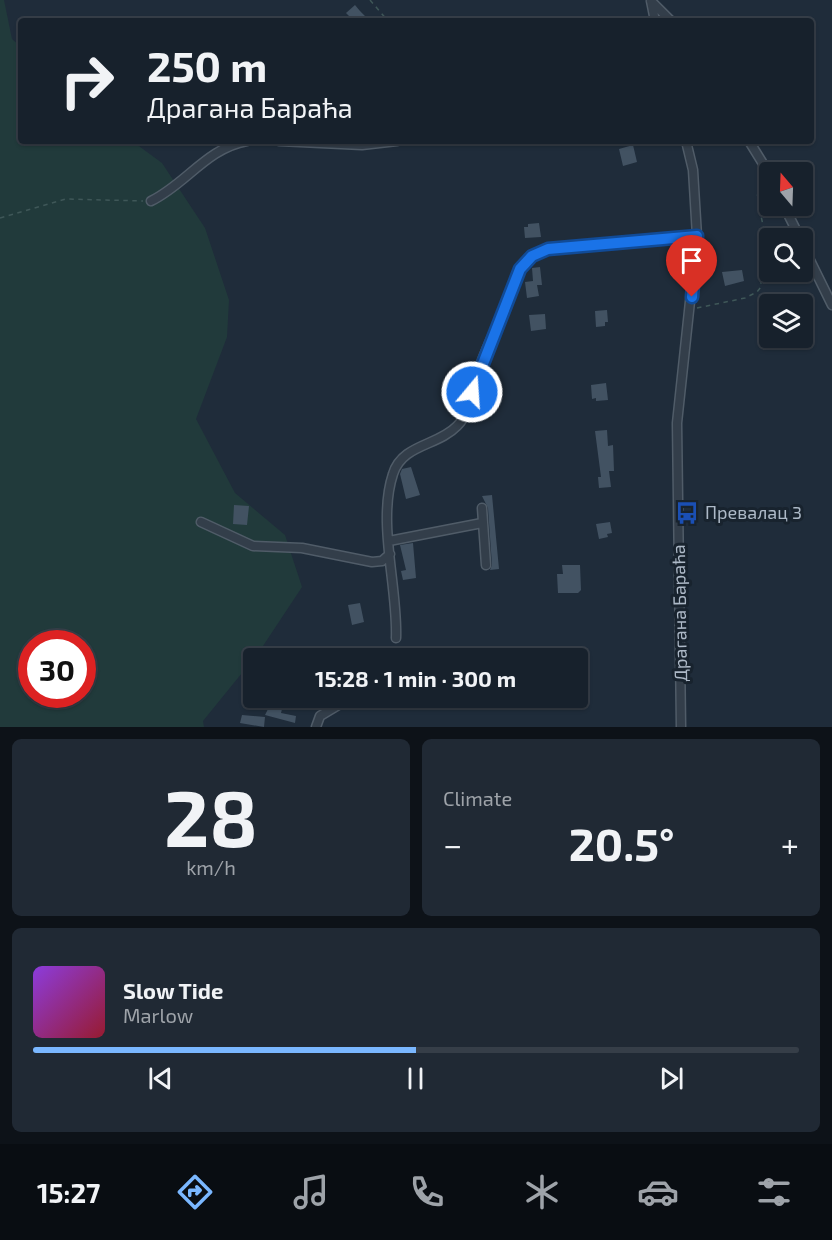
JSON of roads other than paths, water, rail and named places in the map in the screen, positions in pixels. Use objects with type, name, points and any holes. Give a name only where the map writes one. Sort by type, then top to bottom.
[{"type":"street","points":[[651,0],[654,18]]},
{"type":"street","points":[[651,0],[668,18]]},
{"type":"street","points":[[151,201],[179,184],[216,152],[233,144]]},
{"type":"street","points":[[341,144],[371,144]]},
{"type":"street","name":"Драгана Бараћа","points":[[681,727],[677,423],[697,236],[694,179],[687,144]]},
{"type":"street","points":[[751,144],[762,162]]},
{"type":"street","points":[[396,638],[388,521],[392,476],[396,463],[405,454],[457,427],[466,412],[478,371],[520,269],[532,256],[548,249],[697,236]]},
{"type":"street","points":[[813,266],[832,305]]},
{"type":"street","points":[[482,508],[486,565]]},
{"type":"street","points":[[201,522],[252,546],[302,548],[372,562],[382,561],[390,554]]},
{"type":"street","points":[[389,541],[482,524]]},
{"type":"street","points":[[316,727],[320,716],[333,708]]},
{"type":"place","name":"Превалац 3","points":[[687,513]]}]
